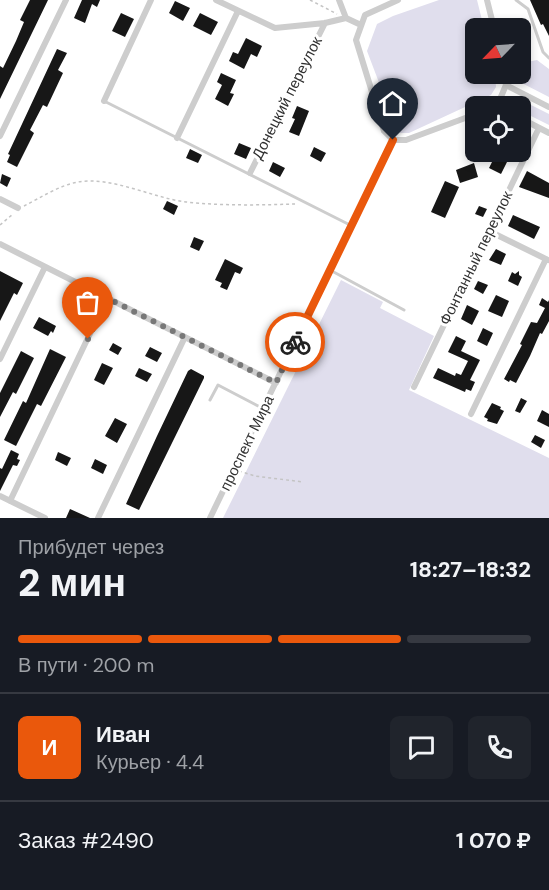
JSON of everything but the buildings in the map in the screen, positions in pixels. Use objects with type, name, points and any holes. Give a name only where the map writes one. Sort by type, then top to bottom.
[{"type":"street","points":[[0,136],[66,0]]},
{"type":"street","points":[[104,102],[151,0]]},
{"type":"street","points":[[216,0],[275,28],[325,23],[346,18],[361,25]]},
{"type":"street","points":[[339,0],[346,18]]},
{"type":"street","points":[[398,0],[365,15],[356,40],[384,131],[393,140],[406,140],[465,118]]},
{"type":"street","points":[[488,1],[492,18]]},
{"type":"street","points":[[177,138],[238,11]]},
{"type":"street","name":"Донецкий переулок","points":[[250,173],[325,23]]},
{"type":"street","points":[[501,96],[506,85],[549,107]]},
{"type":"street","points":[[531,124],[549,133]]},
{"type":"street","name":"Фонтанный переулок","points":[[414,387],[539,128]]},
{"type":"street","name":"проспект Мира","points":[[210,518],[393,140]]},
{"type":"street","points":[[0,199],[18,208]]},
{"type":"street","points":[[471,414],[547,260],[489,231]]},
{"type":"street","points":[[0,244],[276,383]]},
{"type":"street","points":[[0,359],[45,267]]},
{"type":"street","points":[[10,501],[107,298]]},
{"type":"street","points":[[98,518],[185,337]]},
{"type":"street","points":[[0,496],[45,518]]},
{"type":"lane","points":[[488,1],[496,0]]},
{"type":"lane","points":[[516,0],[528,9],[543,52],[549,58]]},
{"type":"lane","points":[[104,102],[352,226]]},
{"type":"lane","points":[[330,270],[404,310]]},
{"type":"lane","points":[[210,400],[218,385],[263,409]]},
{"type":"path","points":[[310,0],[346,18]]},
{"type":"path","points":[[0,225],[18,208],[78,182],[128,187],[184,201],[244,205],[309,204]]},
{"type":"path","points":[[234,469],[255,476],[303,482]]},
{"type":"shaded area","points":[[439,0],[477,0],[482,18],[465,18],[465,84],[496,84],[491,95],[465,96],[465,107],[409,133],[400,133],[367,51],[377,24]]},
{"type":"shaded area","points":[[537,60],[549,69],[549,97],[524,84],[531,84],[531,61]]},
{"type":"shaded area","points":[[531,105],[549,114],[549,125],[531,116]]},
{"type":"shaded area","points":[[341,280],[383,302],[380,308],[434,336],[409,390],[549,458],[549,518],[223,518]]},
{"type":"way so far","points":[[88,339],[107,298],[276,383],[295,342]]},
{"type":"route","points":[[295,342],[393,140]]}]
